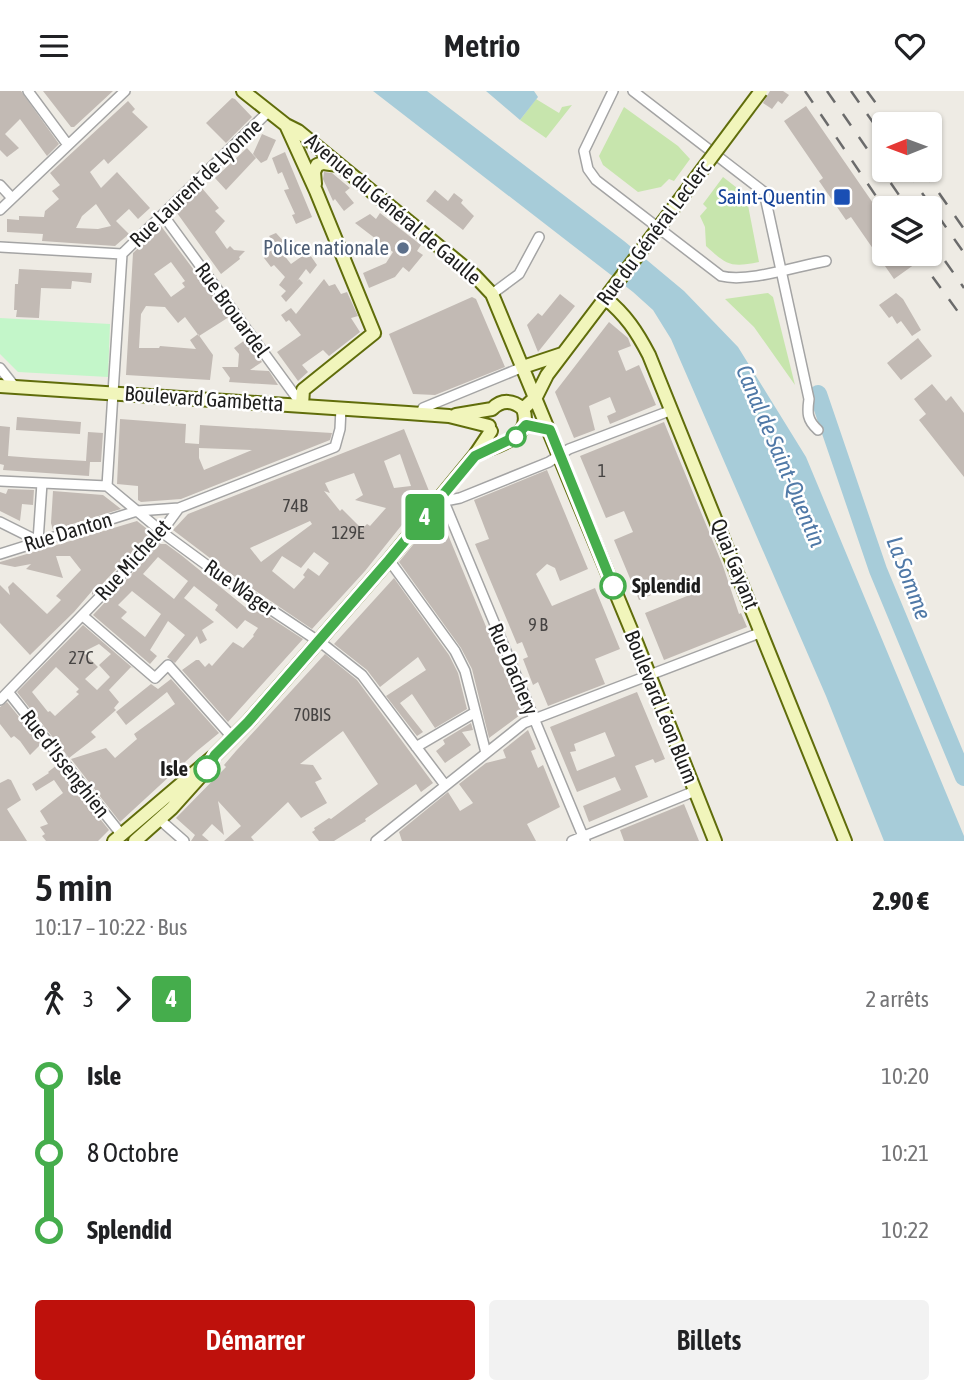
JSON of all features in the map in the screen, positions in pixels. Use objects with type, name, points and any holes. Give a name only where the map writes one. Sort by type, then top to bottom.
[{"type":"street","points":[[28,91],[68,145]]},
{"type":"street","points":[[0,211],[125,91]]},
{"type":"street","name":"Avenue du Général de Gaulle","points":[[243,91],[268,112],[298,131],[475,275],[492,294],[550,430]]},
{"type":"street","points":[[613,91],[584,151],[585,161],[596,180],[721,277],[731,279],[826,261]]},
{"type":"street","points":[[632,91],[764,192],[809,399],[807,414],[818,430]]},
{"type":"street","name":"Rue du Général Leclerc","points":[[522,413],[562,354],[761,91]]},
{"type":"street","name":"Rue Laurent de Lyonne","points":[[122,254],[268,112]]},
{"type":"street","points":[[286,125],[374,333],[303,390],[302,405]]},
{"type":"street","points":[[316,191],[314,171],[317,165],[338,165]]},
{"type":"street","points":[[0,184],[12,198]]},
{"type":"street","name":"Rue Brouardel","points":[[163,215],[302,405]]},
{"type":"street","points":[[492,294],[519,274],[539,237]]},
{"type":"street","points":[[0,247],[122,254],[107,486],[0,481]]},
{"type":"street","name":"Quai Gayant","points":[[608,295],[637,330],[672,409],[845,841]]},
{"type":"street","points":[[414,413],[523,367],[562,354]]},
{"type":"street","points":[[0,368],[15,387]]},
{"type":"street","name":"Boulevard Gambetta","points":[[0,386],[449,416]]},
{"type":"street","points":[[508,439],[499,438],[490,428],[488,417],[492,409],[501,402],[550,430]]},
{"type":"street","name":"Rue Michelet","points":[[0,700],[162,532],[179,508],[335,447],[340,429],[341,408]]},
{"type":"street","points":[[449,416],[492,409]]},
{"type":"street","points":[[442,497],[450,500],[460,498],[560,456],[569,449],[672,409]]},
{"type":"street","points":[[522,413],[543,414]]},
{"type":"street","points":[[475,456],[520,434],[522,413]]},
{"type":"street","points":[[449,416],[490,428]]},
{"type":"street","points":[[117,838],[215,755],[319,642],[475,456],[490,428]]},
{"type":"street","name":"Boulevard Léon Blum","points":[[550,430],[715,841]]},
{"type":"street","points":[[0,522],[38,541],[42,483]]},
{"type":"street","name":"Rue Wager","points":[[107,486],[162,532],[362,675],[445,785]]},
{"type":"street","name":"Rue Dachery","points":[[442,497],[584,838]]},
{"type":"street","name":"Rue Danton","points":[[0,554],[137,511],[179,508]]},
{"type":"street","points":[[389,560],[455,651],[465,671],[486,753]]},
{"type":"street","points":[[83,616],[155,678],[168,665],[232,737]]},
{"type":"street","points":[[381,839],[524,723],[762,632]]},
{"type":"street","name":"Rue d'Issenghien","points":[[9,693],[117,838]]},
{"type":"street","points":[[416,747],[474,713]]},
{"type":"street","points":[[135,841],[211,765],[215,755]]},
{"type":"street","points":[[572,841],[695,791]]},
{"type":"street","points":[[159,819],[184,841]]},
{"type":"green space","points":[[536,99],[559,113],[562,107],[572,105],[546,138],[520,120]]},
{"type":"green space","points":[[624,107],[678,146],[690,159],[674,181],[669,179],[661,187],[638,192],[603,165],[599,156]]},
{"type":"green space","points":[[723,177],[746,195],[759,262],[735,265],[706,246],[705,227],[700,216],[707,208],[703,204]]},
{"type":"green space","points":[[768,293],[773,297],[795,385],[754,327],[725,299]]},
{"type":"green space","points":[[0,318],[110,324],[108,377],[18,372],[0,354]]},
{"type":"water","name":"Canal de Saint-Quentin","points":[[373,91],[427,91],[624,241],[684,291],[738,347],[806,457],[964,841],[884,841],[826,696],[671,339],[653,310]]},
{"type":"water","points":[[486,91],[534,91],[538,97],[520,120]]},
{"type":"building","points":[[0,91],[21,91],[59,144],[47,156],[20,119],[5,134],[19,148],[7,157],[0,150]]},
{"type":"building","points":[[43,91],[113,91],[71,127]]},
{"type":"building","points":[[770,91],[783,91],[789,95],[782,104],[778,101],[772,109],[763,103]]},
{"type":"building","points":[[232,98],[252,117],[226,143],[206,123]]},
{"type":"building","points":[[128,101],[135,109],[132,112],[148,127],[108,164],[104,159],[90,172],[101,188],[117,172],[150,208],[138,219],[129,209],[116,221],[129,234],[115,246],[42,241],[43,234],[7,232],[7,219],[19,220],[19,216],[44,217],[45,211],[59,199],[52,191],[60,185],[50,173]],"holes":[[[96,204],[111,226],[98,229],[76,228],[82,216]]]},
{"type":"building","points":[[806,106],[872,202],[872,247],[851,217],[846,220],[819,181],[823,178],[784,121]]},
{"type":"building","points":[[262,134],[276,140],[267,160],[261,163],[253,154]]},
{"type":"building","points":[[247,148],[256,158],[226,190],[215,178]]},
{"type":"building","points":[[285,152],[312,217],[296,224],[292,215],[295,214],[284,190],[289,189],[282,172],[278,174],[272,158]]},
{"type":"building","points":[[324,172],[332,173],[350,188],[345,192],[354,203],[344,211],[335,199],[333,201],[323,179]]},
{"type":"building","points":[[201,187],[219,208],[215,211],[225,221],[215,232],[227,249],[230,246],[234,250],[245,251],[240,259],[221,274],[177,213]]},
{"type":"building","points":[[435,190],[448,201],[454,193],[463,200],[461,203],[474,216],[463,230],[426,201]]},
{"type":"building","name":"Police nationale","points":[[380,213],[421,245],[417,251],[423,255],[409,272],[403,267],[395,277],[369,288],[363,273],[386,263],[393,252],[355,223],[370,214],[376,219]]},
{"type":"building","points":[[161,226],[229,317],[199,336],[213,355],[210,380],[126,375],[133,253]],"holes":[[[171,262],[185,281],[182,283],[185,287],[171,297],[154,274]],[[146,306],[165,307],[178,323],[185,317],[198,334],[190,340],[196,349],[160,346],[139,348],[141,314]]]},
{"type":"building","points":[[276,233],[286,244],[279,249],[291,264],[308,252],[317,265],[310,274],[306,269],[297,281],[299,279],[303,283],[286,302],[281,296],[286,291],[279,285],[285,277],[264,258],[276,245],[269,236]]},
{"type":"building","points":[[885,266],[912,266],[894,279]]},
{"type":"building","points":[[19,269],[92,273],[91,283],[72,281],[71,289],[41,288],[39,318],[16,317],[15,284],[18,284]]},
{"type":"building","points":[[324,279],[329,286],[335,284],[341,294],[347,292],[358,316],[351,318],[360,332],[329,356],[323,350],[302,365],[308,372],[298,381],[277,352],[301,335],[289,320],[286,322],[281,315],[291,308],[296,314]]},
{"type":"building","points":[[896,293],[903,299],[921,330],[912,336],[901,321],[897,324],[879,305]]},
{"type":"building","points":[[560,294],[575,306],[538,352],[527,325],[538,313],[542,316]]},
{"type":"building","points":[[472,297],[476,299],[505,367],[435,395],[413,394],[389,334]]},
{"type":"building","points":[[609,322],[628,338],[631,346],[618,351],[626,371],[639,365],[656,405],[610,424],[607,416],[616,412],[610,397],[589,406],[595,430],[574,438],[555,392]]},
{"type":"building","points":[[918,338],[932,356],[901,380],[887,363]]},
{"type":"building","points":[[245,340],[262,362],[250,370],[269,371],[278,385],[229,382],[230,378],[222,367],[238,367],[239,354],[234,348]]},
{"type":"building","points":[[932,384],[946,401],[951,396],[964,413],[964,477],[919,420],[926,414],[914,399]]},
{"type":"building","points":[[17,417],[81,422],[80,434],[16,430]]},
{"type":"building","points":[[120,419],[186,424],[185,443],[199,444],[200,425],[332,433],[330,440],[181,499],[141,502],[138,500],[138,486],[117,484]],"holes":[[[199,448],[252,450],[204,470],[199,458]]]},
{"type":"building","points":[[664,422],[723,566],[739,614],[741,613],[747,627],[664,660],[645,613],[697,592],[692,579],[667,589],[666,581],[648,588],[651,595],[639,600],[614,540],[633,532],[624,511],[606,518],[580,456]]},
{"type":"building","points":[[0,426],[10,427],[8,456],[34,458],[86,461],[88,432],[103,433],[101,462],[90,462],[89,476],[3,470],[4,465],[0,464]]},
{"type":"building","points":[[404,429],[429,491],[365,571],[312,629],[235,577],[173,530],[188,514]],"holes":[[[400,454],[411,486],[394,488],[384,461]],[[354,473],[363,495],[355,500],[386,508],[370,526],[367,524],[362,529],[342,509],[340,511],[324,491],[330,493],[325,483]],[[310,521],[312,524],[261,562],[250,548]],[[314,552],[329,563],[319,576],[308,568],[303,575],[305,577],[294,589],[272,571],[282,556],[301,568]]]},
{"type":"building","points":[[547,470],[588,569],[560,581],[555,568],[547,564],[536,574],[552,606],[595,588],[620,649],[595,659],[605,684],[548,706],[538,682],[533,685],[523,659],[528,657],[522,642],[517,644],[475,544],[489,539],[474,500]]},
{"type":"building","points":[[8,489],[34,490],[33,505],[22,504],[20,521],[0,511],[0,492],[6,494]]},
{"type":"building","points":[[53,491],[103,495],[121,509],[53,530]]},
{"type":"building","points":[[439,513],[521,711],[520,715],[489,738],[472,669],[461,648],[399,562]]},
{"type":"building","points":[[137,521],[151,532],[92,595],[92,591],[30,655],[0,623],[0,585],[10,595],[8,587],[13,582],[47,614],[61,600],[56,596],[81,570],[70,556],[56,556],[63,578],[26,569],[31,564],[15,567],[0,562]]},
{"type":"building","points":[[160,544],[166,544],[250,611],[254,607],[303,639],[228,722],[182,670],[196,660],[205,667],[209,663],[212,666],[233,642],[243,648],[258,628],[245,620],[237,629],[215,610],[218,605],[194,586],[184,598],[214,622],[202,630],[207,640],[200,644],[197,636],[175,663],[167,657],[185,635],[168,621],[150,650],[157,656],[150,664],[93,615]],"holes":[[[158,557],[188,581],[174,599],[143,574]],[[132,591],[161,614],[145,637],[121,618],[127,612],[118,605]]]},
{"type":"building","points":[[394,578],[449,655],[458,673],[467,709],[435,728],[412,694],[400,703],[423,732],[417,736],[386,696],[426,670],[418,657],[380,687],[367,670],[334,644]]},
{"type":"building","points":[[83,625],[134,669],[131,667],[109,690],[119,702],[114,708],[116,710],[91,732],[96,737],[69,758],[17,692]],"holes":[[[99,644],[111,654],[99,665],[110,677],[97,690],[85,679],[98,667],[83,652]],[[56,667],[79,689],[76,692],[79,694],[55,716],[48,712],[32,692]]]},
{"type":"building","points":[[325,654],[357,680],[433,783],[421,792],[416,784],[334,841],[319,841],[312,832],[314,828],[331,819],[378,784],[343,731],[300,764],[313,765],[322,779],[315,782],[327,803],[301,818],[288,802],[251,837],[254,841],[224,841],[241,826],[218,801],[224,835],[212,824],[202,835],[209,841],[191,841],[195,835],[176,818],[226,767],[224,765],[236,751]]},
{"type":"building","points":[[171,679],[219,733],[120,822],[71,759],[106,748],[115,758],[137,739],[134,734],[175,704],[167,692],[126,725],[116,712],[151,684],[158,689]]},
{"type":"building","points":[[637,692],[665,759],[655,763],[653,759],[635,766],[648,797],[589,822],[583,806],[621,790],[615,777],[577,792],[550,727]],"holes":[[[605,732],[615,756],[577,771],[570,752],[576,751],[574,744]]]},
{"type":"building","points":[[7,702],[41,744],[30,755],[20,741],[14,736],[11,738],[0,724],[0,707]]},
{"type":"building","points":[[471,723],[473,730],[462,732],[471,745],[445,763],[436,751],[445,744],[443,740]]},
{"type":"building","points":[[528,730],[536,749],[531,751],[538,768],[543,765],[560,807],[527,824],[536,841],[402,841],[399,832],[448,792],[460,811],[473,803],[459,784],[486,763],[506,758],[503,750]]},
{"type":"building","points":[[57,765],[109,830],[98,841],[46,841],[42,836],[45,834],[40,827],[48,824],[40,811],[63,793],[54,780],[36,791],[32,784]]},
{"type":"building","points":[[8,779],[21,800],[7,809],[27,841],[0,841],[0,783]]},
{"type":"building","points":[[684,804],[699,841],[624,841],[620,830]]},
{"type":"waterway","name":"La Somme","points":[[818,394],[878,570],[964,777]]},
{"type":"railway","points":[[805,91],[876,196]]},
{"type":"railway","points":[[827,91],[900,196]]},
{"type":"railway","points":[[851,91],[872,121]]},
{"type":"railway","points":[[867,91],[882,112]]},
{"type":"railway","points":[[914,182],[964,253]]},
{"type":"railway","points":[[931,182],[964,229]]},
{"type":"railway","points":[[942,257],[964,288]]},
{"type":"railway","points":[[925,266],[964,320]]},
{"type":"bus line","name":"4","points":[[207,769],[215,755],[334,625],[475,456],[520,434],[526,425],[550,430],[613,586]]},
{"type":"place","name":"Saint-Quentin","points":[[842,197]]},
{"type":"place","name":"Police nationale","points":[[403,248]]},
{"type":"place","name":"Splendid","points":[[613,586]]},
{"type":"place","name":"Isle","points":[[207,769]]}]
